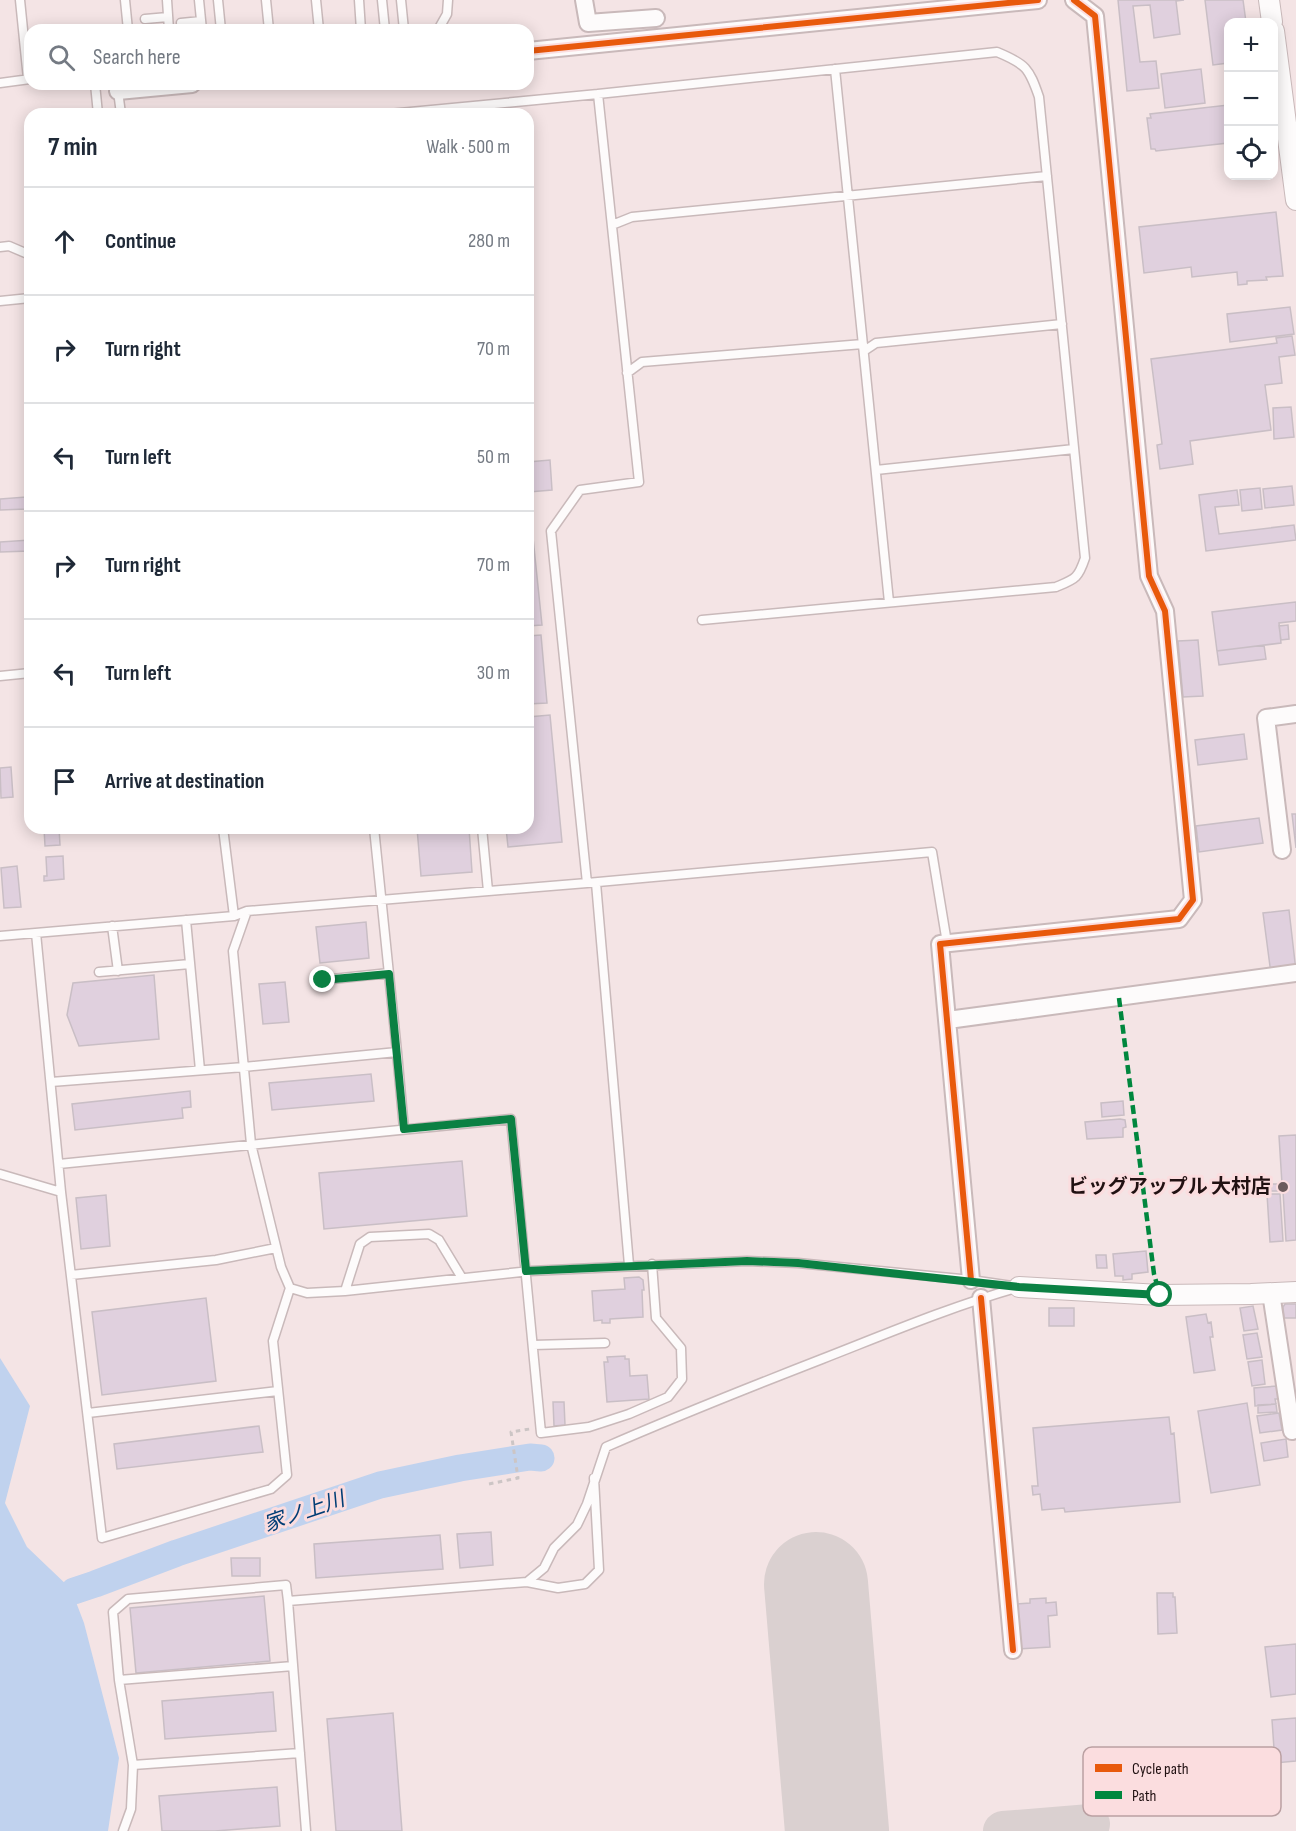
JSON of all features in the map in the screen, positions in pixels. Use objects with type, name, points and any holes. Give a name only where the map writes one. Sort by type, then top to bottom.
[{"type":"street","points":[[584,0],[588,23],[656,18]]},
{"type":"street","points":[[534,50],[1038,0]]},
{"type":"street","points":[[971,1280],[940,944],[1179,919],[1193,900],[1165,611],[1149,576],[1095,16],[1074,0]]},
{"type":"street","points":[[1269,0],[1271,18]]},
{"type":"street","points":[[1278,61],[1296,198]]},
{"type":"street","points":[[118,91],[129,90]]},
{"type":"street","points":[[1282,850],[1266,718],[1296,714]]},
{"type":"street","points":[[948,1020],[1296,974]]},
{"type":"street","points":[[1019,1287],[1160,1295],[1296,1292]]},
{"type":"street","points":[[1271,1293],[1292,1431]]},
{"type":"street","points":[[981,1298],[1013,1650]]},
{"type":"lane","points":[[20,0],[24,35]]},
{"type":"lane","points":[[125,0],[127,24]]},
{"type":"lane","points":[[167,0],[169,24]]},
{"type":"lane","points":[[199,0],[202,24]]},
{"type":"lane","points":[[218,0],[221,24]]},
{"type":"lane","points":[[266,0],[268,24]]},
{"type":"lane","points":[[316,0],[318,24]]},
{"type":"lane","points":[[359,0],[361,24]]},
{"type":"lane","points":[[382,0],[384,24]]},
{"type":"lane","points":[[401,0],[403,24]]},
{"type":"lane","points":[[442,24],[447,14],[448,0]]},
{"type":"lane","points":[[145,20],[168,17]]},
{"type":"lane","points":[[181,23],[188,24]]},
{"type":"lane","points":[[452,108],[997,52],[1017,60],[1031,74],[1039,97],[1085,558],[1080,574],[1071,581],[1056,586],[702,620]]},
{"type":"lane","points":[[835,69],[889,602]]},
{"type":"lane","points":[[0,83],[24,80]]},
{"type":"lane","points":[[96,90],[97,108]]},
{"type":"lane","points":[[118,91],[120,108]]},
{"type":"lane","points":[[598,94],[639,482],[580,490],[551,531],[592,883],[629,1265]]},
{"type":"lane","points":[[612,225],[632,217],[1047,176]]},
{"type":"lane","points":[[0,247],[9,246],[24,252]]},
{"type":"lane","points":[[0,301],[24,299]]},
{"type":"lane","points":[[627,373],[642,362],[863,348],[876,343],[1062,324]]},
{"type":"lane","points":[[876,470],[1074,449]]},
{"type":"lane","points":[[0,676],[24,674]]},
{"type":"lane","points":[[224,834],[234,916]]},
{"type":"lane","points":[[375,834],[404,1129]]},
{"type":"lane","points":[[483,834],[488,891]]},
{"type":"lane","points":[[0,936],[234,916],[247,911],[932,852],[947,944]]},
{"type":"lane","points":[[36,933],[71,1275],[102,1538],[271,1489],[287,1475],[273,1341],[291,1288],[281,1267],[251,1144],[233,951],[247,911]]},
{"type":"lane","points":[[186,920],[200,1070]]},
{"type":"lane","points":[[112,926],[118,971]]},
{"type":"lane","points":[[99,972],[190,964]]},
{"type":"lane","points":[[323,980],[389,974]]},
{"type":"lane","points":[[51,1082],[397,1052]]},
{"type":"lane","points":[[59,1164],[511,1119],[541,1433],[589,1427],[629,1414],[668,1397],[682,1379],[681,1348],[656,1318],[652,1264]]},
{"type":"lane","points":[[0,1174],[62,1192]]},
{"type":"lane","points":[[345,1290],[360,1244],[370,1237],[429,1234],[440,1240],[462,1278]]},
{"type":"lane","points":[[71,1275],[216,1260],[276,1248]]},
{"type":"lane","points":[[291,1288],[307,1293],[526,1271],[747,1261],[798,1263],[1019,1287]]},
{"type":"lane","points":[[527,1582],[544,1568],[554,1548],[577,1525],[606,1447],[676,1417],[981,1298],[1019,1287]]},
{"type":"lane","points":[[533,1345],[605,1343]]},
{"type":"lane","points":[[88,1413],[278,1391]]},
{"type":"lane","points":[[288,1602],[527,1582],[558,1588],[585,1584],[599,1570],[594,1478]]},
{"type":"lane","points":[[123,1831],[131,1809],[132,1766],[119,1680],[113,1612],[128,1599],[286,1585],[306,1831]]},
{"type":"lane","points":[[119,1680],[293,1666]]},
{"type":"lane","points":[[132,1766],[300,1753]]},
{"type":"path","points":[[489,1484],[518,1478],[511,1432],[541,1427]]},
{"type":"water","points":[[0,1358],[30,1406],[5,1503],[27,1547],[71,1589],[84,1623],[119,1758],[108,1831],[0,1831]]},
{"type":"building","points":[[1118,0],[1184,0],[1176,1],[1180,34],[1154,38],[1150,5],[1133,6],[1140,62],[1156,61],[1159,88],[1127,91]]},
{"type":"building","points":[[1205,0],[1243,0],[1245,18],[1224,18],[1224,64],[1213,65]]},
{"type":"building","points":[[1201,69],[1205,103],[1165,108],[1161,74]]},
{"type":"building","points":[[1224,105],[1224,143],[1156,151],[1151,149],[1147,118],[1151,118],[1150,114]]},
{"type":"building","points":[[1276,212],[1283,276],[1266,277],[1267,280],[1247,281],[1247,284],[1238,285],[1237,272],[1192,277],[1191,267],[1144,273],[1139,227]]},
{"type":"building","points":[[1290,307],[1294,334],[1230,342],[1227,314]]},
{"type":"building","points":[[1292,336],[1295,355],[1279,357],[1282,383],[1265,385],[1271,430],[1190,441],[1193,464],[1160,469],[1157,445],[1162,444],[1151,359],[1277,343],[1276,338]]},
{"type":"building","points":[[1291,407],[1294,437],[1274,439],[1273,408]]},
{"type":"building","points":[[550,460],[552,490],[534,492],[534,461]]},
{"type":"building","points":[[1292,486],[1294,505],[1265,508],[1263,489]]},
{"type":"building","points":[[1260,488],[1262,509],[1242,511],[1240,490]]},
{"type":"building","points":[[1237,490],[1239,505],[1215,507],[1219,534],[1294,525],[1296,540],[1206,551],[1199,495]]},
{"type":"building","points":[[24,497],[24,509],[0,510],[0,499]]},
{"type":"building","points":[[24,540],[24,551],[0,552],[0,542]]},
{"type":"building","points":[[534,547],[542,625],[534,626]]},
{"type":"building","points":[[1296,602],[1296,621],[1279,623],[1281,643],[1217,651],[1212,612]]},
{"type":"building","points":[[1288,625],[1289,639],[1281,640],[1279,626]]},
{"type":"building","points":[[541,635],[547,703],[534,704],[534,636]]},
{"type":"building","points":[[1198,640],[1203,696],[1183,697],[1178,641]]},
{"type":"building","points":[[1264,645],[1266,659],[1219,665],[1217,651]]},
{"type":"building","points":[[550,715],[562,842],[508,847],[507,834],[534,834],[534,716]]},
{"type":"building","points":[[1244,734],[1247,759],[1198,765],[1195,740]]},
{"type":"building","points":[[11,767],[13,797],[1,798],[0,768]]},
{"type":"building","points":[[1292,814],[1296,814],[1296,848]]},
{"type":"building","points":[[1259,818],[1263,843],[1199,852],[1196,826]]},
{"type":"building","points":[[44,834],[59,834],[60,845],[45,846]]},
{"type":"building","points":[[418,834],[469,834],[472,872],[421,876]]},
{"type":"building","points":[[63,856],[64,879],[44,881],[44,876],[47,876],[46,857]]},
{"type":"building","points":[[17,866],[21,907],[4,908],[1,868]]},
{"type":"building","points":[[1289,910],[1296,971],[1271,974],[1263,913]]},
{"type":"building","points":[[366,922],[369,958],[320,963],[316,927]]},
{"type":"building","points":[[154,975],[159,1039],[79,1046],[67,1015],[73,983]]},
{"type":"building","points":[[285,982],[289,1022],[263,1024],[259,984]]},
{"type":"building","points":[[371,1074],[374,1101],[272,1110],[269,1083]]},
{"type":"building","points":[[190,1091],[191,1107],[182,1108],[183,1118],[75,1130],[72,1104]]},
{"type":"building","points":[[1123,1101],[1124,1115],[1102,1117],[1101,1103]]},
{"type":"building","points":[[1125,1120],[1126,1127],[1123,1128],[1123,1137],[1087,1139],[1085,1122]]},
{"type":"building","name":"ビッグアップル 大村店","points":[[1296,1135],[1296,1240],[1286,1241],[1283,1191],[1271,1191],[1271,1184],[1282,1184],[1279,1136]]},
{"type":"building","points":[[462,1161],[467,1216],[324,1229],[319,1173]]},
{"type":"building","points":[[1267,1194],[1280,1194],[1283,1241],[1270,1242]]},
{"type":"building","points":[[106,1195],[110,1246],[81,1249],[76,1198]]},
{"type":"building","points":[[1146,1251],[1148,1272],[1132,1274],[1132,1279],[1123,1280],[1123,1276],[1115,1276],[1113,1254]]},
{"type":"building","points":[[1096,1255],[1106,1255],[1107,1268],[1097,1268]]},
{"type":"building","points":[[639,1277],[643,1280],[644,1290],[642,1290],[643,1317],[610,1319],[610,1323],[602,1323],[602,1320],[594,1321],[592,1291],[625,1289],[624,1278]]},
{"type":"building","points":[[206,1298],[216,1381],[102,1395],[92,1312]]},
{"type":"building","points":[[1285,1304],[1296,1304],[1296,1318],[1284,1318]]},
{"type":"building","points":[[1253,1306],[1258,1329],[1244,1331],[1240,1308]]},
{"type":"building","points":[[1049,1308],[1074,1308],[1074,1326],[1049,1326]]},
{"type":"building","points":[[1206,1314],[1208,1323],[1211,1322],[1213,1337],[1210,1337],[1215,1370],[1194,1373],[1186,1317]]},
{"type":"building","points":[[1257,1333],[1262,1357],[1247,1359],[1243,1335]]},
{"type":"building","points":[[625,1356],[625,1359],[629,1359],[630,1376],[647,1375],[649,1399],[607,1402],[604,1362],[608,1362],[607,1357]]},
{"type":"building","points":[[1262,1360],[1265,1384],[1252,1386],[1248,1362]]},
{"type":"building","points":[[1277,1386],[1279,1399],[1275,1399],[1276,1404],[1255,1406],[1254,1388]]},
{"type":"building","points":[[553,1402],[564,1402],[565,1425],[554,1426]]},
{"type":"building","points":[[1247,1403],[1260,1485],[1211,1493],[1198,1411]]},
{"type":"building","points":[[1276,1404],[1277,1412],[1258,1413],[1258,1405]]},
{"type":"building","points":[[1279,1413],[1282,1430],[1260,1433],[1257,1416]]},
{"type":"building","points":[[1169,1417],[1171,1434],[1174,1433],[1180,1502],[1065,1512],[1064,1508],[1042,1510],[1040,1494],[1033,1495],[1032,1486],[1038,1486],[1033,1428]]},
{"type":"building","points":[[259,1426],[263,1452],[117,1469],[114,1444]]},
{"type":"building","points":[[1286,1439],[1288,1457],[1264,1461],[1261,1443]]},
{"type":"building","points":[[491,1532],[493,1565],[460,1568],[457,1534]]},
{"type":"building","points":[[440,1535],[443,1569],[316,1578],[314,1544]]},
{"type":"building","points":[[231,1558],[260,1558],[260,1576],[232,1576]]},
{"type":"building","points":[[1157,1593],[1173,1593],[1175,1597],[1177,1633],[1158,1634]]},
{"type":"building","points":[[264,1596],[270,1661],[136,1673],[130,1608]]},
{"type":"building","points":[[1046,1598],[1046,1603],[1056,1602],[1057,1615],[1048,1616],[1050,1647],[1018,1649],[1015,1604],[1030,1603],[1030,1599]]},
{"type":"building","points":[[1296,1644],[1296,1694],[1271,1697],[1265,1647]]},
{"type":"building","points":[[273,1692],[276,1731],[165,1739],[162,1701]]},
{"type":"building","points":[[393,1713],[402,1831],[336,1831],[327,1719]]},
{"type":"building","points":[[1296,1718],[1296,1761],[1281,1762],[1281,1747],[1274,1747],[1272,1720]]},
{"type":"building","points":[[277,1787],[280,1826],[215,1831],[162,1831],[159,1796]]},
{"type":"waterway","name":"家ノ上川","points":[[74,1591],[177,1553],[380,1485],[460,1468],[530,1457],[541,1458]]},
{"type":"taxiway","points":[[1003,1831],[1090,1824]]},
{"type":"runway","points":[[816,1584],[837,1831]]},
{"type":"marked path","points":[[1119,998],[1154,1274],[1160,1295]]},
{"type":"cycle path","points":[[534,50],[1038,0]]},
{"type":"cycle path","points":[[971,1280],[940,944],[1179,919],[1193,900],[1165,611],[1149,576],[1095,16],[1074,0]]},
{"type":"cycle path","points":[[981,1298],[1013,1650]]},
{"type":"place","name":"ビッグアップル 大村店","points":[[1283,1187]]},
{"type":"route","points":[[323,980],[389,974],[404,1129],[511,1119],[526,1271],[747,1261],[798,1263],[1019,1287],[1160,1295]]}]
